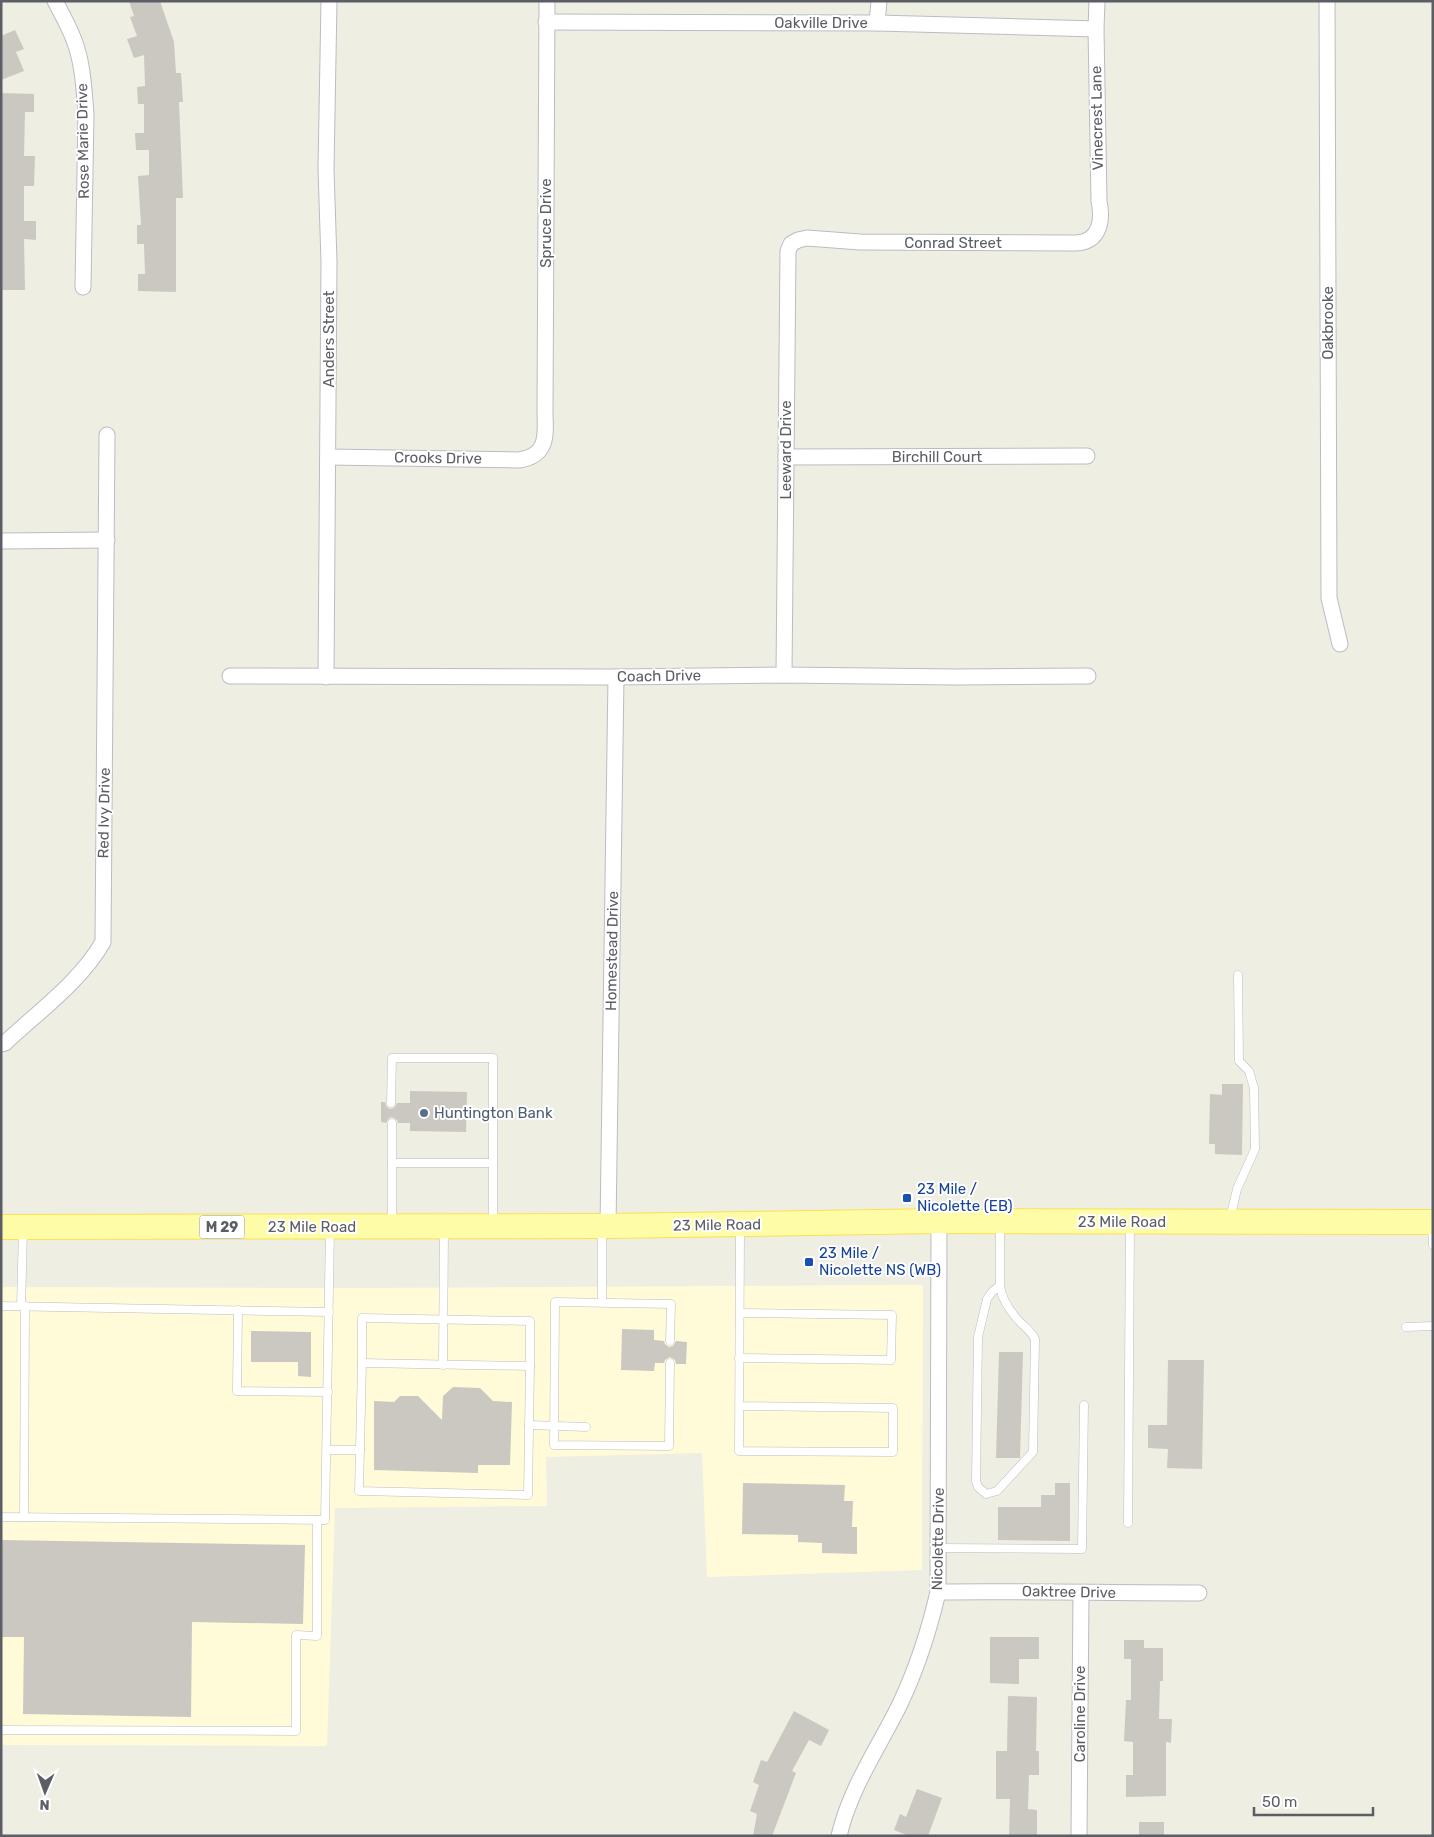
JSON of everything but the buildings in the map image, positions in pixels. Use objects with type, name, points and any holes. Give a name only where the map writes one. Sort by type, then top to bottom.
[{"type":"main road","name":"23 Mile Road","points":[[12,1227],[605,1226],[939,1221],[1432,1222]]},
{"type":"street","name":"Rose Marie Drive","points":[[55,1],[74,41],[82,71],[86,114],[83,287]]},
{"type":"street","name":"Anders Street","points":[[326,677],[329,254],[326,169],[328,1]]},
{"type":"street","name":"Spruce Drive","points":[[543,445],[547,432],[545,414],[546,1]]},
{"type":"street","points":[[878,23],[879,1]]},
{"type":"street","name":"Vinecrest Lane","points":[[1095,233],[1101,221],[1099,201],[1097,1]]},
{"type":"street","name":"Oakbrooke","points":[[1327,1],[1329,598],[1340,644]]},
{"type":"street","name":"Oakville Drive","points":[[546,22],[878,23],[1096,29]]},
{"type":"street","name":"Conrad Street","points":[[807,238],[860,242],[1083,243],[1090,240],[1095,233]]},
{"type":"street","name":"Leeward Drive","points":[[784,675],[786,260],[791,244],[807,238]]},
{"type":"street","name":"Red Ivy Drive","points":[[1,1044],[5,1043],[75,978],[95,956],[103,942],[107,435]]},
{"type":"street","name":"Crooks Drive","points":[[328,456],[518,460],[535,454],[543,445]]},
{"type":"street","name":"Birchill Court","points":[[786,457],[1087,456]]},
{"type":"street","points":[[1,541],[107,540]]},
{"type":"street","name":"Coach Drive","points":[[230,676],[1088,676]]},
{"type":"street","name":"Homestead Drive","points":[[605,1226],[616,677]]},
{"type":"street","name":"Nicolette Drive","points":[[839,1836],[861,1778],[911,1680],[929,1630],[938,1592],[939,1221]]},
{"type":"street","name":"Oaktree Drive","points":[[938,1592],[1199,1593]]},
{"type":"street","name":"Caroline Drive","points":[[1079,1836],[1082,1593]]},
{"type":"lane","points":[[1230,1222],[1237,1189],[1255,1149],[1254,1088],[1249,1071],[1239,1061],[1238,975]]},
{"type":"lane","points":[[391,1103],[392,1058],[493,1058],[493,1226]]},
{"type":"lane","points":[[392,1123],[392,1227]]},
{"type":"lane","points":[[392,1163],[493,1163]]},
{"type":"lane","points":[[1000,1221],[1001,1293],[1018,1319],[1032,1332],[1035,1339],[1033,1452],[997,1492],[986,1494],[978,1487],[976,1482],[978,1337],[987,1300],[1000,1285]]},
{"type":"lane","points":[[1128,1523],[1130,1222]]},
{"type":"lane","points":[[1432,1222],[1433,1245]]},
{"type":"lane","points":[[739,1406],[893,1408],[892,1452],[739,1451],[739,1406],[739,1358],[740,1224]]},
{"type":"lane","points":[[443,1364],[444,1226]]},
{"type":"lane","points":[[602,1302],[605,1226]]},
{"type":"lane","points":[[12,1227],[23,1306],[24,1517]]},
{"type":"lane","points":[[1,1517],[325,1520],[330,1227]]},
{"type":"lane","points":[[670,1341],[671,1304],[555,1302],[554,1445],[669,1446],[670,1364]]},
{"type":"lane","points":[[1,1306],[330,1312]]},
{"type":"lane","points":[[238,1310],[237,1391],[328,1392]]},
{"type":"lane","points":[[739,1358],[891,1360],[892,1315],[740,1313]]},
{"type":"lane","points":[[362,1318],[443,1320],[530,1321],[528,1495],[360,1491],[362,1318]]},
{"type":"lane","points":[[1406,1327],[1433,1326]]},
{"type":"lane","points":[[362,1363],[530,1366]]},
{"type":"lane","points":[[939,1548],[1082,1549],[1084,1405]]},
{"type":"lane","points":[[529,1425],[586,1427]]},
{"type":"lane","points":[[327,1450],[360,1450]]},
{"type":"lane","points":[[1,1730],[296,1731],[296,1635],[317,1636],[317,1520]]},
{"type":"shaded area","points":[[923,1285],[922,1570],[707,1577],[702,1453],[546,1457],[547,1506],[335,1508],[327,1746],[1,1745],[1,1287],[341,1288]]},
{"type":"place","name":"Huntington Bank","points":[[424,1113]]},
{"type":"place","name":"23 Mile / Nicolette (EB)","points":[[907,1198]]},
{"type":"place","name":"23 Mile / Nicolette NS (WB)","points":[[809,1262]]}]
